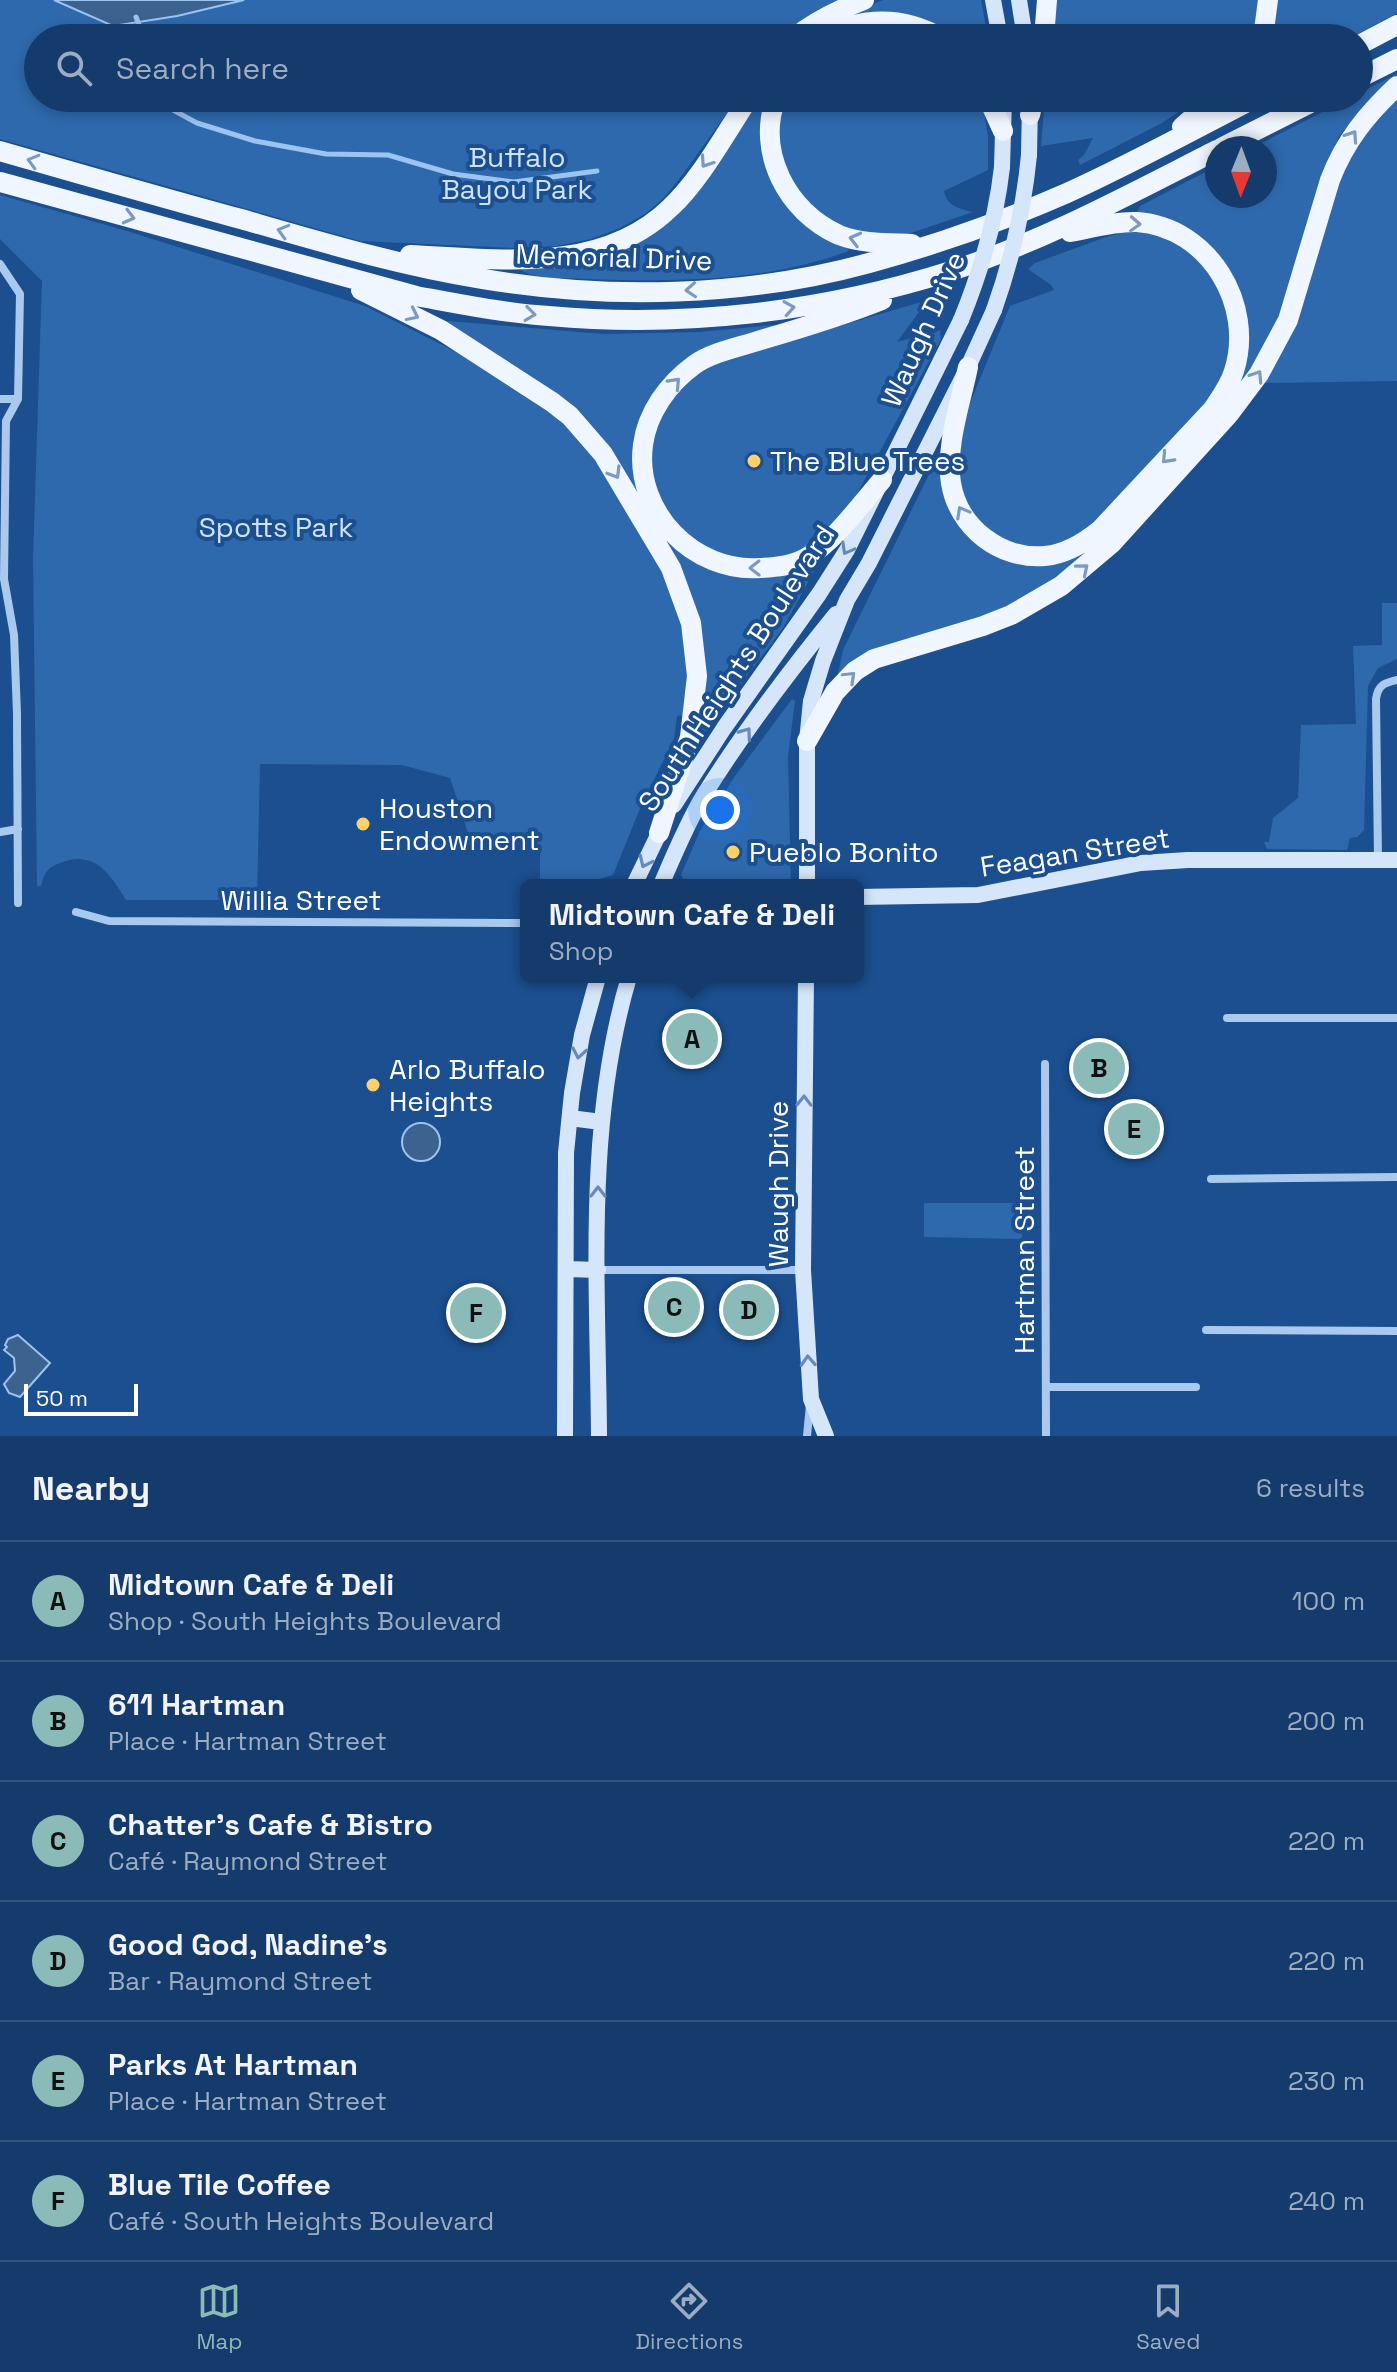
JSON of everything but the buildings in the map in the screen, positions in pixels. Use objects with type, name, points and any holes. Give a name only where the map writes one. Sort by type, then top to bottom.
[{"type":"main road","points":[[812,24],[864,0]]},
{"type":"main road","points":[[993,0],[997,24]]},
{"type":"main road","points":[[1019,0],[1023,24]]},
{"type":"main road","points":[[1045,24],[1047,0]]},
{"type":"main road","points":[[1265,24],[1268,0]]},
{"type":"main road","points":[[856,24],[884,21],[900,24]]},
{"type":"main road","points":[[1373,38],[1397,25]]},
{"type":"main road","points":[[1373,71],[1397,59]]},
{"type":"main road","points":[[1373,110],[1397,86]]},
{"type":"main road","points":[[358,252],[516,260],[557,258],[625,239],[673,206],[740,112]]},
{"type":"main road","points":[[772,112],[769,132],[772,155],[780,178],[806,214],[841,236],[866,242],[932,245]]},
{"type":"main road","points":[[994,112],[1003,131]]},
{"type":"main road","name":"Waugh Drive","points":[[882,480],[961,320],[976,282],[996,209],[1002,167],[1004,112]]},
{"type":"main road","name":"Waugh Drive","points":[[807,879],[807,741],[811,701],[847,600],[869,563],[994,310],[1021,214],[1031,112]]},
{"type":"main road","points":[[1157,148],[1199,112]]},
{"type":"main road","name":"Memorial Drive","points":[[0,151],[358,252],[469,276],[547,287],[667,291],[790,279],[865,264],[932,245],[1068,192],[1228,112]]},
{"type":"main road","name":"Memorial Drive","points":[[1245,136],[1292,112]]},
{"type":"main road","points":[[807,741],[835,692],[855,671],[874,659],[983,626],[1011,615],[1061,586],[1112,543],[1229,414],[1259,374],[1288,320],[1330,180],[1339,158],[1371,112]]},
{"type":"main road","name":"Memorial Drive","points":[[0,182],[416,296],[546,316],[670,320],[732,317],[796,308],[952,271],[1081,219],[1205,156]]},
{"type":"main road","points":[[968,367],[950,456],[951,483],[956,502],[965,521],[983,538],[1003,549],[1024,555],[1045,556],[1084,543],[1100,530],[1213,409],[1225,392],[1237,361],[1239,323],[1231,292],[1215,264],[1192,242],[1163,228],[1137,222],[1031,240]]},
{"type":"main road","points":[[317,269],[441,330],[552,402],[589,435],[620,481],[671,568],[691,623],[696,651],[696,691],[690,737],[659,833]]},
{"type":"main road","points":[[882,480],[824,545],[805,559],[781,567],[728,567],[705,558],[668,529],[646,489],[643,444],[661,398],[696,363],[842,316],[952,271]]},
{"type":"main road","name":"South Heights Boulevard","points":[[637,879],[659,833],[700,763],[819,594],[847,550],[882,480]]},
{"type":"main road","name":"South Heights Boulevard","points":[[664,879],[710,786],[798,661],[847,600]]},
{"type":"main road","name":"Feagan Street","points":[[864,897],[978,895],[1141,863],[1188,860],[1397,860]]},
{"type":"main road","points":[[565,1436],[566,1153],[582,1035],[596,983]]},
{"type":"main road","points":[[599,1436],[598,1154],[613,1041],[628,983]]},
{"type":"main road","name":"Waugh Drive","points":[[806,983],[803,1270],[811,1399],[826,1436]]},
{"type":"main road","points":[[570,1118],[601,1122]]},
{"type":"main road","points":[[567,1269],[598,1270]]},
{"type":"street","points":[[0,264],[20,294],[18,399],[3,421],[2,579],[14,635],[18,903]]},
{"type":"street","points":[[0,399],[18,399]]},
{"type":"street","points":[[1378,860],[1376,699],[1383,684],[1397,680]]},
{"type":"street","points":[[0,832],[18,829]]},
{"type":"street","name":"Willia Street","points":[[76,912],[109,921],[520,923]]},
{"type":"street","points":[[1227,1018],[1397,1018]]},
{"type":"street","name":"Hartman Street","points":[[1045,1064],[1046,1436]]},
{"type":"street","points":[[1211,1179],[1397,1177]]},
{"type":"street","points":[[598,1270],[803,1270]]},
{"type":"street","points":[[1206,1330],[1397,1331]]},
{"type":"street","points":[[1046,1387],[1196,1387]]},
{"type":"street","points":[[807,1436],[811,1399]]},
{"type":"green space","name":"Buffalo Bayou Park","points":[[0,0],[843,0],[797,24],[24,24],[24,112],[728,112],[664,198],[645,214],[591,239],[556,246],[516,248],[360,241],[0,139]]},
{"type":"green space","points":[[883,0],[981,0],[985,24],[826,24]]},
{"type":"green space","points":[[1053,0],[1263,0],[1259,24],[1051,24]]},
{"type":"green space","points":[[1277,0],[1397,0],[1397,13],[1373,26],[1273,24]]},
{"type":"green space","points":[[1397,74],[1373,100],[1373,86]]},
{"type":"green space","points":[[1397,96],[1397,381],[1263,383],[1345,156]]},
{"type":"green space","points":[[746,112],[769,112],[770,169],[849,250],[783,269],[718,278],[562,278],[521,270],[637,242]]},
{"type":"green space","points":[[781,112],[984,112],[988,170],[944,191],[951,203],[973,212],[891,237],[841,229],[806,204],[784,168],[778,141]]},
{"type":"green space","points":[[1044,112],[1179,112],[1080,165],[1078,160],[1093,138],[1041,146]]},
{"type":"green space","points":[[1323,112],[1361,112],[1339,136],[1313,207],[1285,306],[1250,375],[1220,414],[1106,538],[1057,581],[1012,607],[981,620],[884,646],[861,657],[838,674],[843,650],[940,452],[943,461],[941,476],[947,500],[965,530],[993,552],[1009,559],[1044,563],[1074,556],[1105,536],[1223,405],[1240,372],[1247,338],[1243,303],[1237,286],[1215,250],[1205,241],[1173,224],[1137,212],[1140,206],[1205,172],[1205,208],[1277,208],[1276,136]]},
{"type":"green space","name":"Spotts Park","points":[[0,195],[127,231],[365,306],[460,354],[564,419],[602,465],[670,586],[688,639],[687,715],[677,716],[674,739],[641,806],[613,875],[600,879],[540,879],[540,846],[472,845],[450,778],[402,765],[260,764],[257,900],[126,900],[100,866],[83,859],[52,866],[41,886],[37,886],[33,558],[42,281],[0,239]]},
{"type":"green space","points":[[1129,231],[1160,235],[1195,252],[1230,305],[1230,362],[1207,403],[1081,538],[1037,549],[1006,542],[980,524],[963,500],[956,463],[970,403],[1010,306],[1054,290],[1028,269],[1035,263]]},
{"type":"green space","points":[[928,300],[897,342],[940,330],[941,339],[847,512],[797,555],[729,561],[676,528],[656,493],[650,451],[659,417],[687,378],[720,361]]},
{"type":"green space","points":[[445,322],[602,334],[699,332],[774,325],[776,328],[677,370],[638,479],[709,568],[750,575],[818,564],[783,628],[704,734],[701,729],[706,687],[700,622],[622,471]]},
{"type":"green space","points":[[1382,603],[1397,603],[1397,659],[1378,668],[1368,686],[1364,830],[1357,837],[1350,838],[1347,850],[1267,849],[1264,842],[1269,842],[1273,818],[1298,798],[1301,725],[1356,724],[1353,646],[1382,645]]},
{"type":"green space","points":[[792,699],[795,701],[788,756],[791,879],[684,879],[681,875],[700,831],[735,776]]},
{"type":"green space","points":[[924,1203],[1023,1203],[1022,1239],[924,1237]]},
{"type":"shaded area","points":[[54,0],[244,0],[177,16],[108,24]]},
{"type":"shaded area","points":[[421,1123],[434,1129],[440,1142],[434,1155],[421,1161],[408,1155],[402,1142],[408,1129]]},
{"type":"shaded area","points":[[18,1335],[50,1363],[20,1397],[9,1393],[4,1384],[15,1371],[14,1358],[4,1350],[5,1345],[8,1339]]},
{"type":"waterway","points":[[136,17],[139,24]]},
{"type":"waterway","points":[[177,112],[197,123],[255,141],[326,154],[388,155],[453,174],[514,182],[597,171]]},
{"type":"place","name":"The Blue Trees","points":[[754,461]]},
{"type":"place","name":"Houston Endowment","points":[[363,824]]},
{"type":"place","name":"Pueblo Bonito","points":[[733,852]]},
{"type":"place","name":"Midtown Cafe & Deli","points":[[692,1039]]},
{"type":"place","name":"611 Hartman","points":[[1099,1068]]},
{"type":"place","name":"Arlo Buffalo Heights","points":[[373,1085]]},
{"type":"place","name":"Parks At Hartman","points":[[1134,1129]]},
{"type":"place","name":"Chatter's Cafe & Bistro","points":[[674,1307]]},
{"type":"place","name":"Good God, Nadine's","points":[[749,1310]]},
{"type":"place","name":"Blue Tile Coffee","points":[[476,1313]]}]
